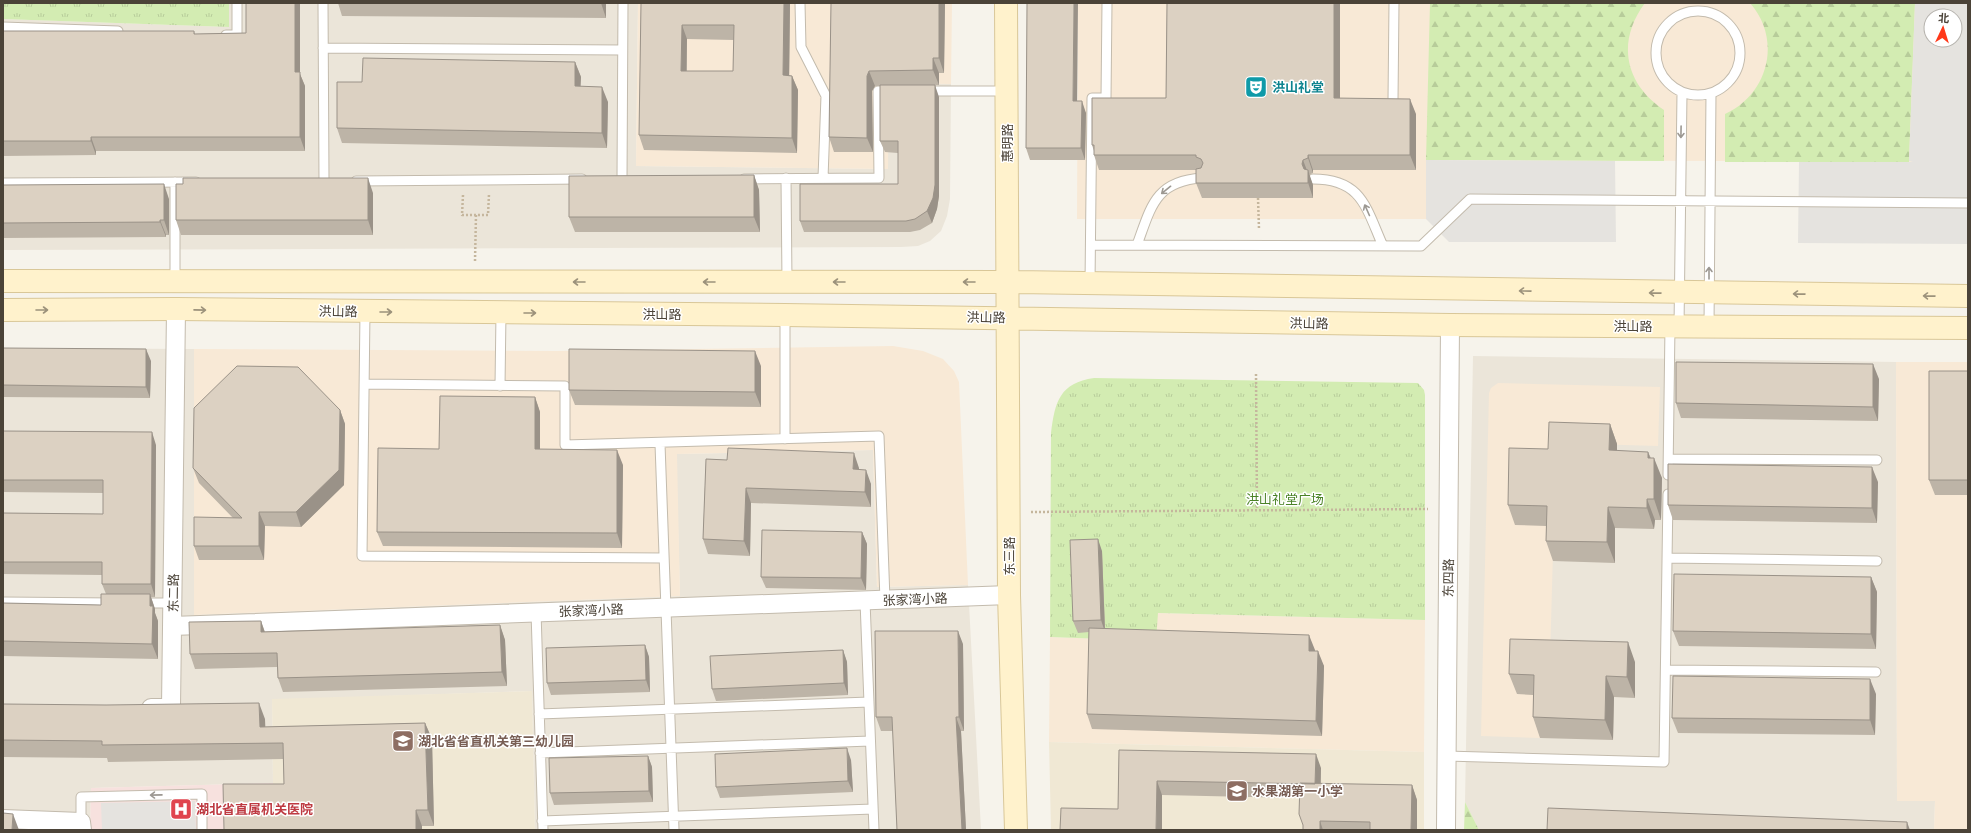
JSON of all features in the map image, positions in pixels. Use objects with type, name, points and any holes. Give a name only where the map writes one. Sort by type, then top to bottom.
[{"type":"main road","name":"惠明路","points":[[1006,3],[1008,282]]},
{"type":"main road","points":[[3,281],[1008,282],[1968,296]]},
{"type":"main road","name":"东三路","points":[[1008,282],[1009,595],[1016,830]]},
{"type":"main road","name":"洪山路","points":[[3,310],[785,315],[1450,325],[1968,328]]},
{"type":"street","name":"东二路","points":[[133,707],[171,708],[176,310]]},
{"type":"street","name":"东四路","points":[[1446,830],[1450,325]]},
{"type":"street","name":"张家湾小路","points":[[172,626],[1009,595]]},
{"type":"street","points":[[3,819],[81,826]]},
{"type":"lane","points":[[214,34],[237,35],[237,3]]},
{"type":"lane","points":[[324,3],[324,181]]},
{"type":"lane","points":[[622,179],[623,3]]},
{"type":"lane","points":[[800,3],[800,47],[826,96],[823,178]]},
{"type":"lane","points":[[1090,284],[1092,98],[1106,98],[1106,3]]},
{"type":"lane","points":[[1393,100],[1394,3]]},
{"type":"lane","points":[[1682,8],[1698,10],[1712,8],[1732,28],[1738,39],[1740,53],[1738,66],[1732,78],[1722,88],[1711,93],[1697,95],[1682,93],[1663,77],[1657,65],[1655,52],[1658,39],[1664,28],[1682,8]]},
{"type":"lane","points":[[3,27],[128,32]]},
{"type":"lane","points":[[323,48],[622,50]]},
{"type":"lane","points":[[731,179],[879,178],[878,91],[901,91]]},
{"type":"lane","points":[[916,91],[1006,91]]},
{"type":"lane","points":[[1446,756],[1664,762],[1669,458],[1675,326],[1680,293],[1682,93]]},
{"type":"lane","points":[[1708,326],[1711,93]]},
{"type":"lane","points":[[786,178],[787,282]]},
{"type":"lane","points":[[1137,245],[1157,197],[1173,184],[1180,181],[1202,178]]},
{"type":"lane","points":[[347,181],[590,179]]},
{"type":"lane","points":[[1313,179],[1343,183],[1359,196],[1364,203],[1383,246]]},
{"type":"lane","points":[[175,182],[175,281]]},
{"type":"lane","points":[[3,183],[207,182]]},
{"type":"lane","points":[[1091,246],[1421,246],[1470,199],[1968,202]]},
{"type":"lane","points":[[365,312],[362,556],[664,558]]},
{"type":"lane","points":[[500,386],[501,313]]},
{"type":"lane","points":[[785,315],[785,439]]},
{"type":"lane","points":[[364,384],[565,386],[565,445],[660,444],[879,436],[885,600]]},
{"type":"lane","points":[[660,444],[674,830]]},
{"type":"lane","points":[[1669,458],[1877,460]]},
{"type":"lane","points":[[1667,558],[1877,562]]},
{"type":"lane","points":[[865,600],[874,830]]},
{"type":"lane","points":[[3,602],[173,604]]},
{"type":"lane","points":[[536,612],[542,826],[674,817],[873,809]]},
{"type":"lane","points":[[1666,670],[1876,672]]},
{"type":"lane","points":[[539,714],[869,702]]},
{"type":"lane","points":[[540,753],[870,741]]},
{"type":"lane","points":[[81,826],[81,797],[202,794],[202,830]]},
{"type":"path","points":[[463,180],[462,215],[488,215],[489,180]]},
{"type":"path","points":[[1258,198],[1259,245]]},
{"type":"path","points":[[474,282],[476,215]]},
{"type":"path","points":[[1256,374],[1257,510]]},
{"type":"path","points":[[1009,513],[1449,509]]},
{"type":"shaded area","points":[[229,3],[638,3],[636,166],[887,169],[889,83],[951,84],[950,199],[947,216],[941,231],[930,241],[918,246],[901,247],[3,250],[3,19],[229,27]]},
{"type":"shaded area","points":[[638,3],[952,3],[951,84],[889,83],[888,169],[636,166]]},
{"type":"shaded area","points":[[1078,3],[1968,3],[1968,162],[1427,160],[1426,219],[1077,219]]},
{"type":"shaded area","points":[[1915,3],[1968,3],[1968,244],[1798,243],[1799,162],[1913,162],[1909,161]]},
{"type":"shaded area","points":[[1426,160],[1615,161],[1616,242],[1449,242],[1426,219]]},
{"type":"shaded area","points":[[893,346],[923,351],[943,359],[954,371],[959,382],[968,585],[877,587],[873,450],[677,454],[680,596],[194,615],[194,349],[556,351]]},
{"type":"shaded area","points":[[3,348],[194,349],[195,615],[680,596],[676,454],[873,450],[877,587],[968,585],[981,830],[535,830],[532,691],[272,700],[273,783],[91,788],[90,830],[3,830]]},
{"type":"shaded area","points":[[1473,356],[1896,362],[1897,800],[1935,801],[1934,830],[1479,830],[1465,802]]},
{"type":"shaded area","points":[[1896,362],[1968,362],[1968,830],[1934,830],[1935,801],[1897,801]]},
{"type":"shaded area","points":[[1498,383],[1660,387],[1658,446],[1556,443],[1550,660],[1541,695],[1540,738],[1481,736],[1489,393],[1491,388]]},
{"type":"shaded area","points":[[1157,613],[1425,620],[1424,752],[1049,742],[1050,637],[1156,641]]},
{"type":"shaded area","name":"湖北省省直机关第三幼儿园","points":[[532,691],[535,830],[272,830],[272,699]]},
{"type":"shaded area","name":"水果湖第一小学","points":[[1049,742],[1424,752],[1424,830],[1051,830]]},
{"type":"shaded area","name":"湖北省直属机关医院","points":[[273,783],[271,830],[90,830],[91,788]]},
{"type":"shaded area","points":[[195,801],[196,829],[102,830],[101,803]]},
{"type":"green space","points":[[3,3],[229,3],[229,27],[3,19]]},
{"type":"green space","points":[[1430,3],[1645,3],[1636,18],[1630,33],[1628,47],[1629,61],[1633,75],[1640,88],[1651,100],[1664,110],[1664,161],[1426,160]]},
{"type":"green space","points":[[1750,3],[1915,3],[1909,162],[1725,162],[1725,114],[1740,105],[1752,93],[1761,80],[1766,64],[1768,49],[1766,33],[1760,17]]},
{"type":"green space","name":"洪山礼堂广场","points":[[1094,378],[1418,383],[1424,390],[1425,395],[1425,620],[1158,613],[1156,641],[1050,637],[1051,433],[1057,403],[1061,395],[1074,384],[1083,380]]},
{"type":"green space","points":[[1465,802],[1479,830],[1464,830]]},
{"type":"building","points":[[246,3],[295,3],[295,72],[300,72],[300,137],[91,137],[91,141],[3,141],[3,31],[194,31],[194,34],[246,33]]},
{"type":"building","points":[[641,3],[784,3],[783,75],[792,76],[792,138],[639,135]],"holes":[[[682,25],[734,25],[733,71],[681,71]]]},
{"type":"building","points":[[831,3],[939,3],[939,58],[933,58],[933,70],[869,71],[867,76],[867,138],[829,137]]},
{"type":"building","points":[[1027,3],[1074,3],[1073,101],[1082,101],[1081,148],[1026,148]]},
{"type":"building","name":"洪山礼堂","points":[[1167,3],[1334,3],[1334,98],[1410,99],[1410,155],[1308,155],[1308,158],[1303,160],[1302,164],[1304,169],[1308,170],[1308,183],[1196,183],[1196,169],[1201,168],[1203,163],[1201,159],[1196,157],[1196,155],[1094,155],[1094,145],[1092,145],[1092,98],[1166,98]]},
{"type":"building","points":[[363,58],[575,62],[575,86],[602,87],[602,133],[337,128],[337,82],[362,82]]},
{"type":"building","points":[[880,85],[935,85],[935,185],[933,198],[927,211],[915,219],[906,221],[800,221],[800,184],[898,184],[898,141],[880,141]]},
{"type":"building","points":[[754,175],[754,217],[569,217],[569,176]]},
{"type":"building","points":[[183,178],[368,178],[368,220],[176,220],[176,184],[183,184]]},
{"type":"building","points":[[164,184],[164,220],[160,220],[160,222],[3,223],[3,185]]},
{"type":"building","points":[[3,348],[146,349],[146,387],[3,385]]},
{"type":"building","points":[[569,349],[755,351],[755,392],[569,390]]},
{"type":"building","points":[[1676,362],[1873,364],[1873,407],[1676,403]]},
{"type":"building","points":[[237,366],[298,367],[340,410],[339,470],[296,512],[259,512],[259,546],[194,546],[194,517],[242,518],[193,468],[194,408]]},
{"type":"building","points":[[1929,371],[1968,371],[1968,480],[1929,480]]},
{"type":"building","points":[[440,396],[535,397],[535,449],[617,450],[617,533],[377,532],[378,448],[439,449]]},
{"type":"building","points":[[1549,422],[1610,424],[1609,450],[1648,452],[1648,458],[1654,458],[1654,499],[1647,499],[1647,508],[1608,507],[1607,542],[1546,541],[1547,506],[1508,505],[1509,448],[1548,449]]},
{"type":"building","points":[[3,431],[152,432],[151,584],[102,584],[102,562],[3,562],[3,513],[103,514],[103,480],[3,480]]},
{"type":"building","points":[[728,448],[854,453],[853,469],[866,470],[865,492],[746,488],[744,541],[703,539],[706,459],[727,460]]},
{"type":"building","points":[[1668,464],[1872,467],[1872,508],[1668,505]]},
{"type":"building","points":[[762,530],[862,532],[861,578],[761,577]]},
{"type":"building","points":[[1098,539],[1101,620],[1073,621],[1070,540]]},
{"type":"building","points":[[1674,574],[1871,577],[1871,634],[1673,631]]},
{"type":"building","points":[[101,594],[150,594],[150,606],[153,606],[152,644],[3,641],[3,603],[101,605]]},
{"type":"building","points":[[261,621],[261,632],[500,625],[502,672],[278,678],[277,653],[190,654],[189,622]]},
{"type":"building","points":[[1089,628],[1309,635],[1309,651],[1318,651],[1316,721],[1087,714]]},
{"type":"building","points":[[875,631],[958,631],[959,717],[956,717],[962,830],[897,830],[892,717],[876,717]]},
{"type":"building","points":[[1510,639],[1628,642],[1627,677],[1606,676],[1605,720],[1533,717],[1534,675],[1509,674]]},
{"type":"building","points":[[645,645],[646,680],[547,683],[546,648]]},
{"type":"building","points":[[843,650],[844,683],[712,689],[710,656]]},
{"type":"building","points":[[1673,676],[1870,679],[1870,720],[1672,718]]},
{"type":"building","points":[[259,703],[260,727],[425,723],[428,810],[416,810],[416,830],[224,830],[223,784],[284,784],[283,743],[102,745],[102,741],[3,740],[3,704],[106,705]]},
{"type":"building","points":[[847,748],[848,781],[716,787],[715,754]]},
{"type":"building","points":[[1119,750],[1316,754],[1315,784],[1157,781],[1156,830],[1060,830],[1061,808],[1118,809]]},
{"type":"building","points":[[648,756],[649,791],[550,793],[549,758]]},
{"type":"building","points":[[1300,783],[1412,785],[1411,830],[1370,830],[1370,822],[1320,821],[1320,830],[1303,830],[1303,825],[1299,814]]},
{"type":"building","points":[[1548,808],[1907,822],[1907,830],[1547,830]]},
{"type":"building","points":[[3,813],[13,814],[12,830],[3,830]]},
{"type":"place","name":"洪山礼堂","points":[[1256,87]]},
{"type":"place","name":"湖北省省直机关第三幼儿园","points":[[403,741]]},
{"type":"place","name":"水果湖第一小学","points":[[1237,791]]},
{"type":"place","name":"湖北省直属机关医院","points":[[181,809]]}]
